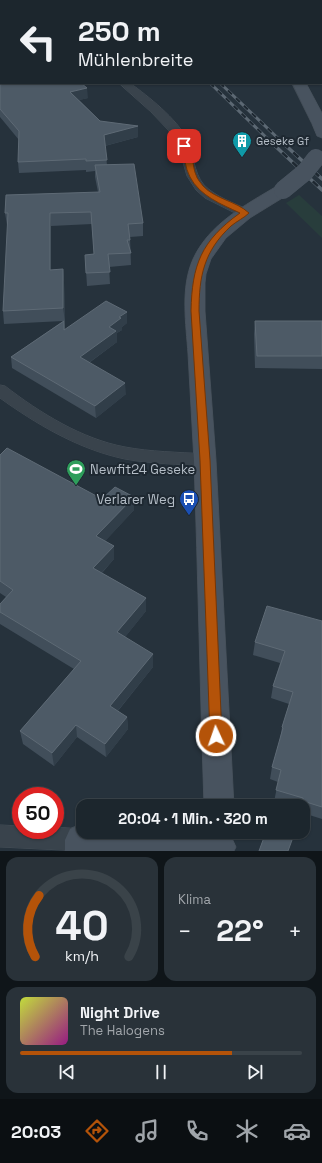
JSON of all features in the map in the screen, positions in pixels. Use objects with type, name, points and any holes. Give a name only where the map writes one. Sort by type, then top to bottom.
[{"type":"main road","points":[[300,84],[320,124],[322,133]]},
{"type":"main road","points":[[219,799],[205,460],[195,311],[198,273],[204,255],[229,224],[283,190],[302,176],[312,167],[319,151]]},
{"type":"main road","points":[[81,845],[220,843]]},
{"type":"street","points":[[125,84],[135,91],[180,137],[188,155],[192,175],[201,188],[212,197],[245,213]]},
{"type":"street","points":[[0,390],[15,403],[30,412],[102,448],[126,454],[205,460]]},
{"type":"street","points":[[0,836],[81,845]]},
{"type":"green space","points":[[299,195],[322,216],[322,238],[286,203]]},
{"type":"building","points":[[0,84],[82,84],[87,88],[70,92],[100,121],[138,126],[104,135],[107,160],[86,161],[86,159],[18,162],[19,131],[0,109]]},
{"type":"building","points":[[134,164],[143,223],[128,224],[130,240],[127,240],[131,253],[108,254],[110,272],[86,273],[85,255],[94,254],[91,212],[50,213],[50,270],[63,269],[63,308],[3,311],[8,213],[5,213],[6,195],[100,192],[95,165]]},
{"type":"building","points":[[106,301],[127,312],[119,317],[121,318],[109,327],[116,331],[80,357],[125,383],[95,406],[11,357],[64,321],[64,330]]},
{"type":"building","points":[[255,321],[322,321],[322,356],[257,356]]},
{"type":"building","points":[[7,448],[102,499],[115,487],[134,497],[96,536],[114,546],[93,568],[146,598],[117,632],[153,654],[110,706],[127,717],[105,744],[76,725],[52,753],[20,731],[81,661],[0,612],[0,604],[13,590],[0,581],[0,455]]},
{"type":"building","points":[[267,606],[322,621],[322,807],[310,803],[310,799],[303,799],[276,790],[281,770],[272,767],[293,692],[273,686],[285,651],[255,642]]},
{"type":"building","points":[[263,839],[292,840],[288,851],[259,851]]},
{"type":"railway","points":[[211,84],[273,144]]},
{"type":"railway","points":[[221,84],[284,144]]},
{"type":"railway","points":[[272,143],[322,190]]},
{"type":"railway","points":[[283,143],[322,179]]},
{"type":"place","name":"Geseke Gf","points":[[242,158]]},
{"type":"place","name":"Newfit24 Geseke","points":[[76,486]]},
{"type":"place","name":"Verlarer Weg","points":[[189,516]]},
{"type":"route","points":[[184,146],[188,155],[192,175],[201,188],[212,197],[245,213],[229,224],[204,255],[198,273],[195,292],[205,460],[206,516],[216,736]]}]
